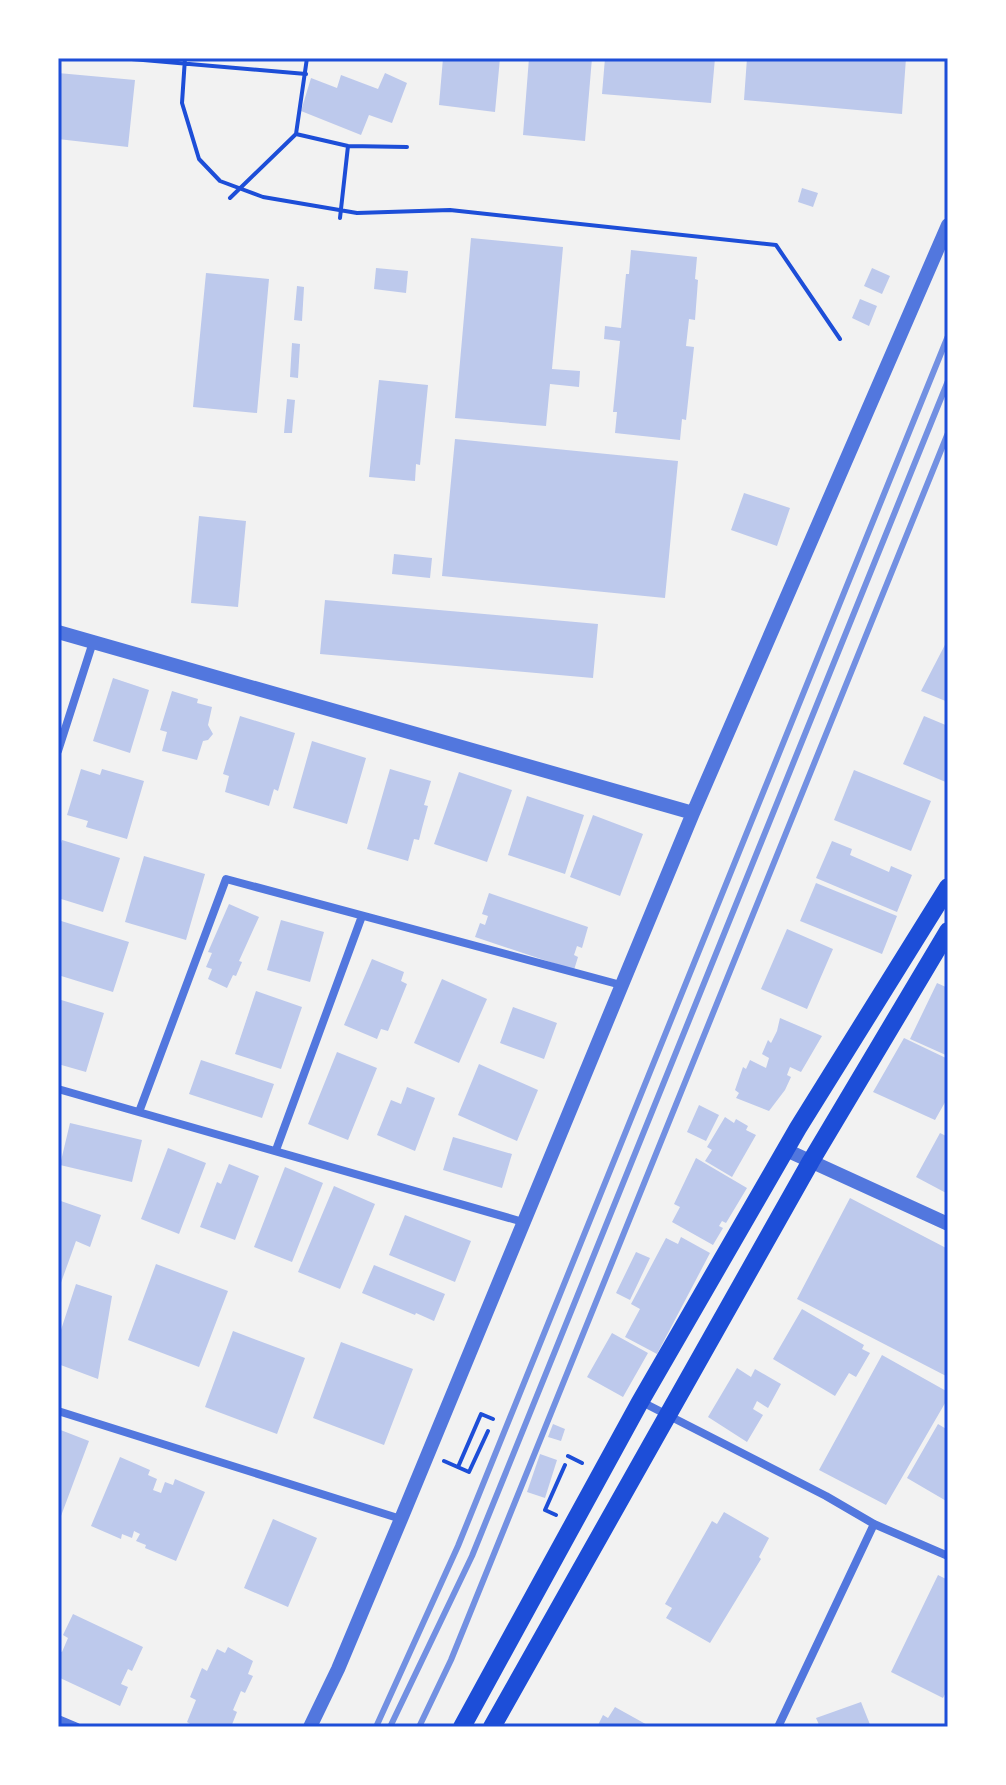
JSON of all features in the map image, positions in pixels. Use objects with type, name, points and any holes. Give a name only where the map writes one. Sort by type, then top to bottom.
[{"type":"main road","points":[[462,1727],[640,1402],[786,1150],[946,896]]},
{"type":"main road","points":[[492,1727],[811,1161],[948,931]]},
{"type":"street","points":[[310,1727],[338,1669],[401,1519],[693,813],[948,225]]},
{"type":"street","points":[[58,632],[693,813]]},
{"type":"street","points":[[58,751],[93,642]]},
{"type":"street","points":[[139,1112],[226,879],[621,985]]},
{"type":"street","points":[[276,1150],[362,916]]},
{"type":"street","points":[[58,1089],[523,1222]]},
{"type":"street","points":[[786,1150],[948,1224]]},
{"type":"street","points":[[640,1402],[667,1413],[874,1524],[948,1556]]},
{"type":"street","points":[[58,1411],[401,1519]]},
{"type":"street","points":[[778,1727],[874,1524]]},
{"type":"street","points":[[58,1719],[77,1727]]},
{"type":"path","points":[[120,58],[185,61],[306,74]]},
{"type":"path","points":[[230,198],[296,134],[307,58]]},
{"type":"path","points":[[185,61],[182,103],[199,159],[220,181],[263,197],[357,213],[450,210],[776,245],[840,339]]},
{"type":"path","points":[[296,134],[348,146],[407,147]]},
{"type":"path","points":[[340,218],[348,146]]},
{"type":"path","points":[[458,1467],[481,1414],[493,1419]]},
{"type":"path","points":[[427,1453],[469,1472],[488,1431]]},
{"type":"path","points":[[545,1510],[565,1465]]},
{"type":"building","points":[[443,58],[500,58],[495,112],[439,105]]},
{"type":"building","points":[[529,58],[592,58],[585,141],[523,135]]},
{"type":"building","points":[[605,58],[715,58],[711,103],[602,94]]},
{"type":"building","points":[[747,58],[906,58],[902,114],[744,100]]},
{"type":"building","points":[[58,73],[135,80],[128,147],[58,139]]},
{"type":"building","points":[[385,73],[407,83],[392,123],[369,115],[361,135],[301,111],[311,78],[337,88],[341,75],[378,89]]},
{"type":"building","points":[[802,188],[818,193],[813,207],[798,202]]},
{"type":"building","points":[[471,238],[563,247],[552,369],[580,371],[579,387],[550,384],[546,426],[455,418]]},
{"type":"building","points":[[631,250],[697,257],[695,320],[689,319],[686,346],[694,347],[686,420],[682,419],[680,440],[615,433],[617,412],[613,412],[620,341],[604,339],[605,326],[621,328]]},
{"type":"building","points":[[376,268],[408,271],[406,293],[374,289]]},
{"type":"building","points":[[872,268],[890,276],[882,294],[864,286]]},
{"type":"building","points":[[206,273],[269,279],[257,413],[193,407]]},
{"type":"building","points":[[297,286],[304,287],[302,321],[294,320]]},
{"type":"building","points":[[860,299],[877,306],[869,326],[852,318]]},
{"type":"building","points":[[292,343],[300,344],[298,378],[290,377]]},
{"type":"building","points":[[379,380],[428,385],[420,465],[416,464],[415,481],[369,477]]},
{"type":"building","points":[[287,399],[295,400],[292,433],[284,433]]},
{"type":"building","points":[[455,439],[678,461],[665,598],[442,576]]},
{"type":"building","points":[[744,493],[790,508],[777,546],[731,530]]},
{"type":"building","points":[[199,516],[246,521],[238,607],[191,603]]},
{"type":"building","points":[[394,554],[432,558],[430,578],[392,574]]},
{"type":"building","points":[[325,600],[598,624],[593,678],[320,654]]},
{"type":"building","points":[[948,639],[948,702],[921,691]]},
{"type":"building","points":[[113,678],[149,690],[130,753],[93,741]]},
{"type":"building","points":[[172,691],[212,707],[208,725],[213,734],[203,741],[197,760],[162,751],[167,732],[160,730]]},
{"type":"building","points":[[240,716],[295,733],[278,791],[274,789],[269,806],[225,792],[229,776],[223,774]]},
{"type":"building","points":[[924,716],[948,726],[948,783],[903,764]]},
{"type":"building","points":[[312,741],[366,758],[347,824],[293,808]]},
{"type":"building","points":[[81,769],[100,775],[102,769],[144,781],[127,839],[86,827],[88,821],[67,815]]},
{"type":"building","points":[[390,769],[431,781],[419,840],[414,839],[408,861],[367,849]]},
{"type":"building","points":[[854,770],[931,801],[911,851],[834,820]]},
{"type":"building","points":[[459,772],[512,790],[487,862],[434,844]]},
{"type":"building","points":[[527,796],[584,815],[565,874],[508,855]]},
{"type":"building","points":[[593,815],[643,834],[620,896],[570,877]]},
{"type":"building","points":[[62,840],[120,858],[103,912],[58,898],[58,853]]},
{"type":"building","points":[[832,841],[852,849],[850,855],[889,872],[891,866],[912,875],[897,912],[816,878]]},
{"type":"building","points":[[144,856],[205,874],[186,940],[125,922]]},
{"type":"building","points":[[816,883],[897,916],[882,954],[800,921]]},
{"type":"building","points":[[489,893],[588,927],[582,948],[577,946],[574,955],[578,957],[574,970],[475,937],[480,923],[485,925],[488,916],[482,914]]},
{"type":"building","points":[[229,904],[259,917],[239,961],[242,962],[236,976],[233,975],[227,988],[208,979],[212,969],[206,967],[212,953],[208,952]]},
{"type":"building","points":[[58,920],[129,942],[113,992],[58,975]]},
{"type":"building","points":[[281,920],[324,932],[310,982],[267,970]]},
{"type":"building","points":[[787,929],[833,949],[807,1009],[761,989]]},
{"type":"building","points":[[372,959],[404,972],[401,981],[407,984],[388,1031],[381,1029],[377,1039],[344,1025]]},
{"type":"building","points":[[442,979],[487,999],[459,1063],[414,1043]]},
{"type":"building","points":[[937,983],[948,988],[948,1056],[910,1039]]},
{"type":"building","points":[[256,991],[302,1007],[281,1069],[235,1054]]},
{"type":"building","points":[[58,999],[104,1013],[86,1072],[58,1064]]},
{"type":"building","points":[[513,1007],[557,1023],[544,1059],[500,1043]]},
{"type":"building","points":[[780,1018],[822,1036],[801,1072],[790,1067],[787,1075],[791,1077],[785,1090],[769,1111],[736,1098],[739,1093],[735,1090],[743,1067],[746,1069],[750,1060],[766,1068],[769,1058],[762,1054],[768,1040],[771,1043],[777,1031]]},
{"type":"building","points":[[904,1038],[948,1059],[948,1097],[935,1120],[873,1092]]},
{"type":"building","points":[[337,1052],[377,1068],[348,1140],[308,1124]]},
{"type":"building","points":[[201,1060],[274,1084],[262,1118],[189,1094]]},
{"type":"building","points":[[479,1064],[538,1090],[517,1141],[458,1115]]},
{"type":"building","points":[[407,1087],[435,1098],[415,1151],[377,1135],[391,1100],[401,1104]]},
{"type":"building","points":[[699,1105],[719,1115],[706,1141],[687,1132]]},
{"type":"building","points":[[725,1117],[734,1123],[736,1119],[756,1135],[732,1177],[705,1161],[712,1150],[707,1147]]},
{"type":"building","points":[[70,1123],[142,1140],[132,1182],[60,1165]]},
{"type":"building","points":[[940,1133],[948,1137],[948,1194],[916,1177]]},
{"type":"building","points":[[453,1137],[512,1154],[502,1188],[443,1170]]},
{"type":"building","points":[[168,1148],[206,1163],[179,1234],[141,1219]]},
{"type":"building","points":[[696,1158],[747,1188],[726,1223],[722,1221],[719,1226],[723,1228],[713,1245],[672,1222],[680,1207],[674,1204]]},
{"type":"building","points":[[229,1164],[259,1176],[235,1240],[200,1227],[217,1182],[221,1184]]},
{"type":"building","points":[[285,1167],[323,1183],[292,1262],[254,1247]]},
{"type":"building","points":[[334,1186],[375,1204],[340,1289],[298,1272]]},
{"type":"building","points":[[850,1198],[948,1249],[948,1377],[797,1299]]},
{"type":"building","points":[[58,1200],[101,1215],[90,1247],[76,1241],[58,1291]]},
{"type":"building","points":[[405,1215],[471,1241],[455,1282],[389,1255]]},
{"type":"building","points":[[681,1237],[710,1253],[657,1354],[625,1337],[640,1309],[631,1304],[666,1238],[678,1244]]},
{"type":"building","points":[[636,1252],[650,1258],[630,1300],[616,1293]]},
{"type":"building","points":[[156,1264],[228,1291],[199,1367],[128,1340]]},
{"type":"building","points":[[374,1265],[445,1294],[434,1321],[362,1293]]},
{"type":"building","points":[[76,1284],[112,1296],[98,1379],[58,1364],[58,1339]]},
{"type":"building","points":[[802,1309],[864,1345],[862,1349],[870,1353],[856,1377],[849,1373],[835,1396],[773,1359]]},
{"type":"building","points":[[233,1331],[305,1358],[277,1434],[205,1407]]},
{"type":"building","points":[[612,1333],[648,1353],[623,1397],[587,1377]]},
{"type":"building","points":[[341,1342],[413,1369],[384,1445],[313,1418]]},
{"type":"building","points":[[882,1355],[948,1392],[948,1398],[886,1505],[819,1470]]},
{"type":"building","points":[[737,1368],[751,1377],[755,1369],[781,1384],[768,1408],[757,1401],[753,1409],[763,1415],[747,1442],[708,1417]]},
{"type":"building","points":[[553,1424],[565,1429],[561,1441],[548,1437]]},
{"type":"building","points":[[938,1424],[948,1430],[948,1502],[907,1478]]},
{"type":"building","points":[[58,1429],[89,1441],[58,1524]]},
{"type":"building","points":[[540,1454],[557,1460],[545,1498],[527,1492]]},
{"type":"building","points":[[120,1457],[150,1470],[148,1475],[157,1479],[153,1490],[161,1493],[165,1482],[173,1485],[175,1479],[205,1492],[176,1561],[145,1548],[146,1545],[136,1541],[140,1534],[134,1531],[132,1538],[122,1534],[121,1539],[91,1526]]},
{"type":"building","points":[[724,1512],[769,1538],[759,1557],[761,1559],[710,1643],[666,1618],[672,1608],[665,1604],[712,1521],[717,1524]]},
{"type":"building","points":[[273,1519],[317,1538],[288,1607],[244,1588]]},
{"type":"building","points":[[938,1575],[948,1580],[948,1688],[943,1698],[891,1672]]},
{"type":"building","points":[[73,1614],[143,1647],[132,1671],[128,1669],[121,1684],[128,1687],[120,1706],[58,1677],[58,1650],[62,1652],[68,1638],[63,1635]]},
{"type":"building","points":[[228,1647],[253,1661],[248,1674],[253,1676],[245,1693],[241,1691],[233,1710],[237,1712],[231,1727],[195,1727],[187,1722],[196,1700],[190,1697],[202,1668],[207,1671],[217,1649],[225,1653]]},
{"type":"building","points":[[861,1702],[871,1727],[820,1727],[816,1718]]},
{"type":"building","points":[[615,1707],[651,1727],[597,1727],[603,1715],[608,1718]]},
{"type":"railway","points":[[376,1727],[458,1546],[948,336]]},
{"type":"railway","points":[[390,1727],[472,1556],[948,381]]},
{"type":"railway","points":[[419,1727],[451,1660],[948,433]]}]
